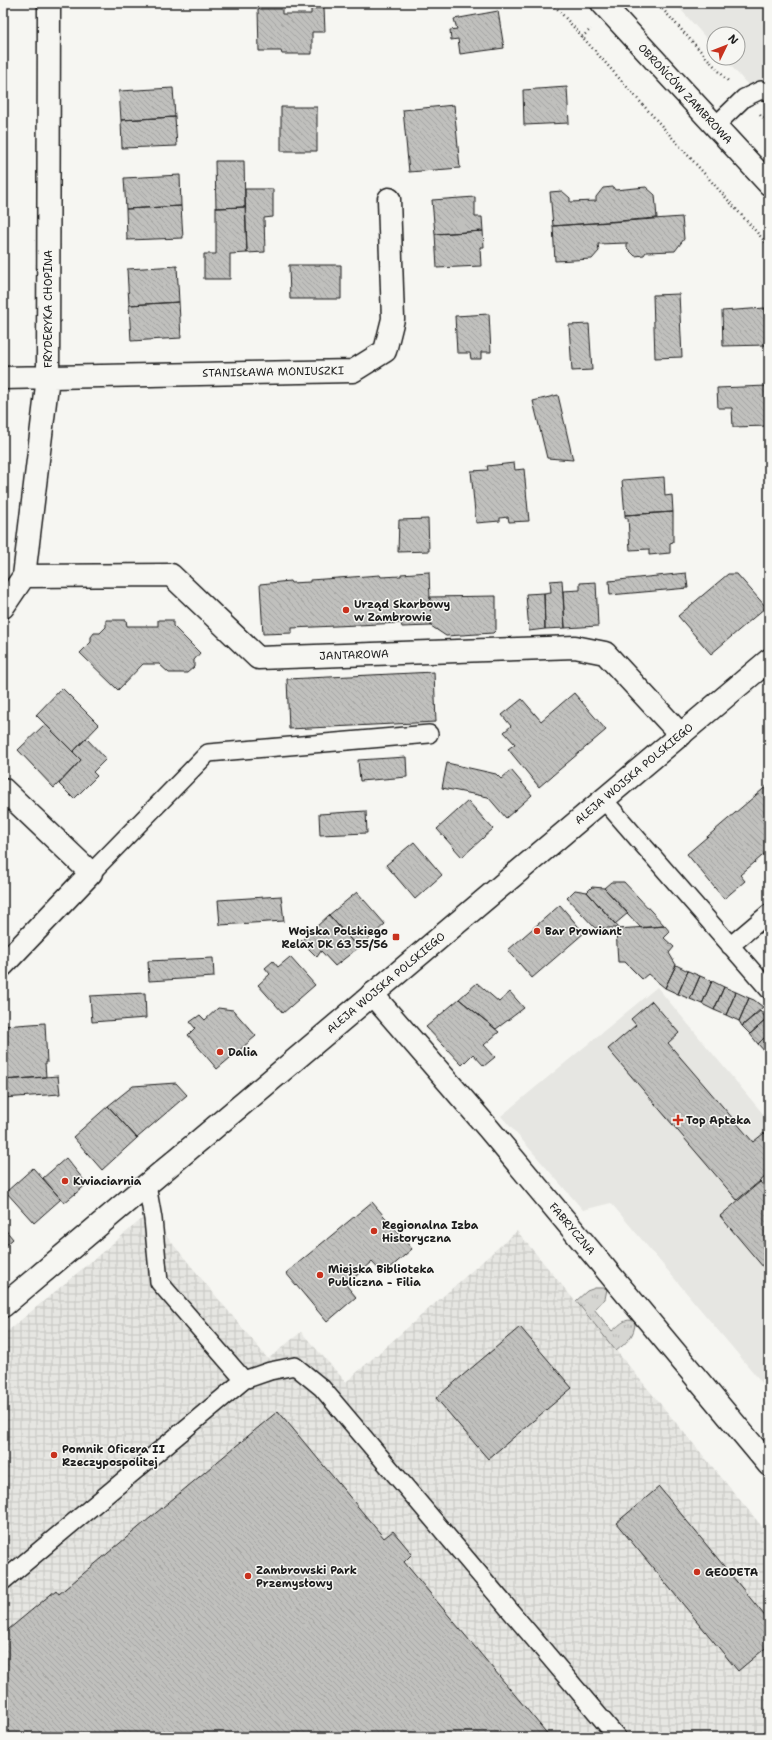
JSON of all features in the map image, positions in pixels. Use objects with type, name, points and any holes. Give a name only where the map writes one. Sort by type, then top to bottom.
[{"type":"street","name":"FRYDERYKA CHOPINA","points":[[3,607],[24,576],[48,377],[49,3]]},
{"type":"street","name":"OBROŃCÓW ZAMBROWA","points":[[602,3],[769,184]]},
{"type":"street","name":"STANISŁAWA MONIUSZKI","points":[[3,378],[353,371],[385,351],[393,319],[389,199]]},
{"type":"street","name":"JANTAROWA","points":[[24,576],[171,575],[258,658],[575,647],[605,653],[681,735]]},
{"type":"street","name":"ALEJA WOJSKA POLSKIEGO","points":[[3,1306],[769,660]]},
{"type":"street","points":[[3,789],[91,873],[3,965]]},
{"type":"street","name":"FABRYCZNA","points":[[372,994],[488,1128],[769,1465]]},
{"type":"lane","points":[[715,126],[744,98],[762,90],[769,92]]},
{"type":"lane","points":[[91,873],[208,753],[429,734]]},
{"type":"lane","points":[[603,799],[769,990]]},
{"type":"lane","points":[[730,946],[769,913]]},
{"type":"lane","points":[[147,1185],[153,1219],[159,1282],[244,1380]]},
{"type":"lane","points":[[3,1581],[244,1380],[270,1371],[295,1366],[322,1388],[617,1737]]},
{"type":"path","points":[[552,3],[769,246]]},
{"type":"path","points":[[657,3],[769,125]]},
{"type":"shaded area","points":[[675,3],[769,3],[769,109],[731,66],[746,66],[746,26],[706,26],[706,38]]},
{"type":"shaded area","points":[[657,987],[769,1121],[769,1391],[611,1203],[583,1210],[501,1116]]},
{"type":"shaded area","points":[[148,1214],[268,1359],[301,1332],[346,1382],[517,1231],[769,1535],[769,1737],[3,1737],[3,1335]]},
{"type":"green space","points":[[595,1288],[607,1289],[605,1299],[594,1309],[612,1331],[626,1321],[632,1320],[635,1322],[632,1335],[616,1351],[576,1301],[587,1291]]},
{"type":"building","points":[[311,8],[324,8],[325,32],[312,32],[312,54],[282,54],[281,51],[259,51],[258,9],[282,9],[282,14],[311,14]]},
{"type":"building","points":[[498,11],[504,48],[460,54],[458,39],[451,40],[450,30],[457,29],[454,19]]},
{"type":"building","points":[[567,87],[569,123],[524,125],[523,90]]},
{"type":"building","points":[[173,88],[175,117],[121,120],[119,91]]},
{"type":"building","points":[[454,105],[460,168],[409,172],[403,110]]},
{"type":"building","points":[[281,107],[317,107],[317,151],[281,151]]},
{"type":"building","points":[[175,117],[177,146],[122,148],[121,120]]},
{"type":"building","points":[[215,161],[244,161],[245,207],[216,208]]},
{"type":"building","points":[[180,175],[181,206],[126,209],[124,178]]},
{"type":"building","points":[[613,187],[615,190],[646,187],[655,195],[657,218],[553,226],[550,192],[562,191],[570,198],[570,202],[596,201],[596,197],[603,188]]},
{"type":"building","points":[[245,189],[273,189],[273,217],[264,218],[265,252],[247,253]]},
{"type":"building","points":[[475,197],[475,217],[482,217],[483,231],[435,234],[432,200]]},
{"type":"building","points":[[181,206],[183,238],[127,240],[126,209]]},
{"type":"building","points":[[245,207],[247,253],[230,254],[230,279],[204,279],[204,254],[216,254],[216,208]]},
{"type":"building","points":[[682,217],[684,239],[675,251],[646,252],[644,255],[635,256],[627,248],[627,243],[598,244],[599,251],[592,259],[555,261],[553,226]]},
{"type":"building","points":[[483,231],[484,247],[480,247],[481,266],[437,268],[435,234]]},
{"type":"building","points":[[289,265],[341,265],[341,299],[290,299]]},
{"type":"building","points":[[177,266],[179,302],[129,305],[127,269]]},
{"type":"building","points":[[679,294],[682,357],[655,358],[653,295]]},
{"type":"building","points":[[179,302],[181,338],[131,341],[129,305]]},
{"type":"building","points":[[765,308],[767,345],[723,346],[722,311]]},
{"type":"building","points":[[489,314],[491,352],[481,352],[481,359],[471,359],[470,353],[457,353],[455,316]]},
{"type":"building","points":[[589,324],[592,370],[572,371],[569,325]]},
{"type":"building","points":[[767,386],[768,426],[733,427],[732,408],[718,408],[717,388]]},
{"type":"building","points":[[558,395],[573,460],[547,458],[533,401]]},
{"type":"building","points":[[514,463],[515,470],[524,469],[529,521],[509,522],[508,517],[500,518],[500,521],[476,523],[471,471],[488,470],[487,466]]},
{"type":"building","points":[[664,477],[665,496],[672,495],[673,512],[625,515],[622,480]]},
{"type":"building","points":[[673,512],[673,542],[670,543],[670,553],[649,555],[649,549],[630,550],[628,518],[625,518],[625,515]]},
{"type":"building","points":[[428,519],[429,551],[398,552],[399,520]]},
{"type":"building","points":[[769,535],[769,542],[765,539]]},
{"type":"building","name":"Urząd Skarbowy w Zambrowie","points":[[429,572],[431,626],[402,627],[401,623],[292,628],[292,633],[263,634],[260,584],[290,581],[291,583],[310,582],[310,580],[380,575],[381,577],[401,576],[401,574]]},
{"type":"building","points":[[686,573],[688,588],[610,595],[609,581]]},
{"type":"building","points":[[728,574],[737,574],[766,607],[711,654],[678,616]]},
{"type":"building","points":[[562,580],[565,628],[545,629],[544,593],[551,592],[550,581]]},
{"type":"building","points":[[596,582],[598,626],[565,628],[563,591],[580,590],[580,583]]},
{"type":"building","points":[[544,593],[545,629],[529,631],[526,594]]},
{"type":"building","points":[[496,596],[496,630],[493,633],[446,636],[431,626],[430,597]]},
{"type":"building","points":[[106,620],[126,620],[127,626],[158,626],[158,620],[173,620],[173,626],[200,653],[194,660],[194,667],[187,673],[169,673],[159,664],[143,664],[118,690],[80,653],[91,642],[91,637],[94,633],[100,633],[106,627]]},
{"type":"building","points":[[434,672],[436,722],[289,729],[287,679]]},
{"type":"building","points":[[62,688],[99,725],[73,752],[36,715]]},
{"type":"building","points":[[574,693],[606,730],[539,787],[508,749],[515,744],[504,732],[511,726],[502,715],[522,699],[541,721]]},
{"type":"building","points":[[45,724],[81,760],[54,788],[18,750]]},
{"type":"building","points":[[86,738],[106,759],[93,772],[97,776],[74,799],[59,784],[81,760],[73,752]]},
{"type":"building","points":[[406,757],[407,777],[360,781],[358,760]]},
{"type":"building","points":[[447,763],[496,774],[501,779],[511,770],[532,795],[506,818],[488,797],[442,788]]},
{"type":"building","points":[[769,784],[769,850],[740,875],[745,881],[724,899],[687,854]]},
{"type":"building","points":[[468,801],[493,829],[462,857],[437,829]]},
{"type":"building","points":[[366,811],[367,833],[320,835],[319,814]]},
{"type":"building","points":[[414,842],[442,875],[415,899],[386,865]]},
{"type":"building","points":[[611,882],[624,882],[665,926],[641,928],[604,888]]},
{"type":"building","points":[[592,887],[604,888],[628,913],[615,924],[587,892]]},
{"type":"building","points":[[575,890],[587,892],[619,928],[595,928],[567,898]]},
{"type":"building","points":[[357,892],[385,924],[358,948],[329,915]]},
{"type":"building","points":[[281,896],[284,921],[220,925],[218,900]]},
{"type":"building","points":[[560,905],[584,933],[532,978],[508,950]]},
{"type":"building","points":[[329,915],[358,948],[335,966],[321,951],[317,957],[301,941]]},
{"type":"building","points":[[665,926],[670,932],[664,938],[674,947],[669,953],[676,965],[665,988],[648,974],[642,979],[625,962],[618,962],[616,929]]},
{"type":"building","points":[[290,957],[315,985],[283,1013],[258,985],[270,974],[265,968],[273,961],[278,967]]},
{"type":"building","points":[[213,958],[214,977],[149,981],[148,961]]},
{"type":"building","points":[[676,965],[688,971],[678,994],[665,988]]},
{"type":"building","points":[[688,971],[700,976],[690,999],[678,994]]},
{"type":"building","points":[[700,976],[712,981],[702,1004],[690,999]]},
{"type":"building","points":[[712,981],[724,987],[714,1010],[702,1004]]},
{"type":"building","points":[[477,983],[499,1002],[510,992],[524,1008],[496,1029],[459,999]]},
{"type":"building","points":[[724,987],[736,992],[726,1015],[714,1010]]},
{"type":"building","points":[[736,992],[749,998],[739,1021],[726,1015]]},
{"type":"building","points":[[145,993],[146,1018],[92,1022],[90,996]]},
{"type":"building","points":[[749,998],[763,1007],[742,1026],[739,1021]]},
{"type":"building","points":[[459,999],[499,1032],[484,1045],[495,1057],[484,1066],[473,1054],[462,1065],[426,1027]]},
{"type":"building","points":[[652,1001],[679,1033],[668,1043],[753,1142],[764,1133],[769,1138],[769,1181],[765,1177],[737,1200],[608,1049],[636,1025],[631,1019]]},
{"type":"building","name":"Dalia","points":[[218,1008],[233,1010],[256,1036],[217,1069],[188,1035],[195,1028],[190,1022],[200,1015],[205,1020]]},
{"type":"building","points":[[760,1011],[767,1019],[750,1034],[742,1026]]},
{"type":"building","points":[[767,1019],[769,1021],[769,1033],[758,1044],[750,1034]]},
{"type":"building","points":[[45,1023],[47,1063],[45,1063],[46,1077],[3,1080],[3,1026]]},
{"type":"building","points":[[769,1033],[769,1050],[766,1053],[758,1044]]},
{"type":"building","points":[[58,1076],[60,1094],[3,1098],[3,1080]]},
{"type":"building","points":[[176,1083],[187,1095],[137,1138],[108,1106],[133,1086]]},
{"type":"building","points":[[108,1106],[137,1138],[102,1170],[73,1137]]},
{"type":"building","name":"Kwiaciarnia","points":[[66,1158],[87,1184],[64,1203],[43,1178]]},
{"type":"building","points":[[33,1168],[61,1199],[34,1223],[6,1192]]},
{"type":"building","points":[[760,1182],[769,1192],[769,1274],[720,1216]]},
{"type":"building","points":[[372,1202],[412,1249],[383,1274],[372,1262],[346,1285],[356,1297],[327,1322],[286,1273]]},
{"type":"building","points":[[3,1227],[13,1239],[3,1248]]},
{"type":"building","points":[[520,1327],[572,1388],[488,1459],[436,1398]]},
{"type":"building","name":"Zambrowski Park Przemysłowy","points":[[278,1411],[384,1538],[393,1531],[412,1554],[404,1562],[550,1737],[3,1737],[3,1634],[56,1590],[59,1594]]},
{"type":"building","points":[[659,1487],[769,1621],[769,1645],[738,1671],[616,1523]]},
{"type":"place","name":"Urząd Skarbowy w Zambrowie","points":[[346,610]]},
{"type":"place","name":"Bar Prowiant","points":[[537,931]]},
{"type":"place","name":"Wojska Polskiego Relax DK 63 55/56","points":[[396,937]]},
{"type":"place","name":"Dalia","points":[[220,1052]]},
{"type":"place","name":"Top Apteka","points":[[678,1120]]},
{"type":"place","name":"Kwiaciarnia","points":[[65,1181]]},
{"type":"place","name":"Regionalna Izba Historyczna","points":[[374,1231]]},
{"type":"place","name":"Miejska Biblioteka Publiczna - Filia","points":[[320,1275]]},
{"type":"place","name":"Pomnik Oficera II Rzeczypospolitej","points":[[54,1455]]},
{"type":"place","name":"GEODETA","points":[[697,1572]]},
{"type":"place","name":"Zambrowski Park Przemysłowy","points":[[248,1576]]}]
